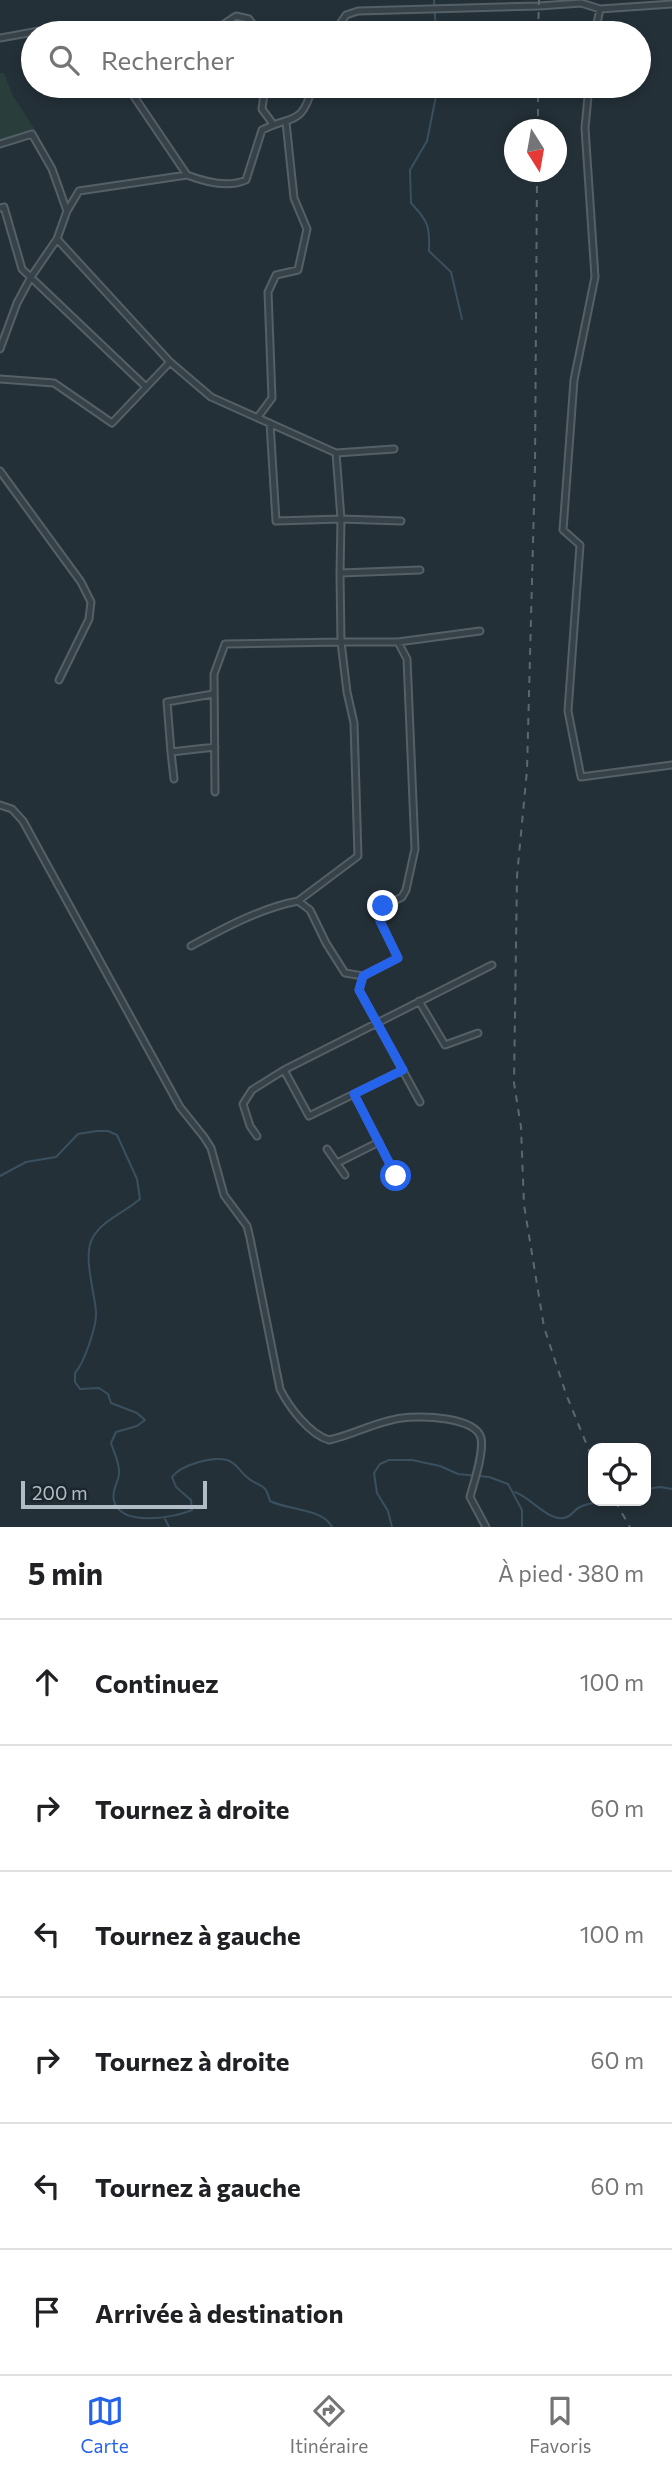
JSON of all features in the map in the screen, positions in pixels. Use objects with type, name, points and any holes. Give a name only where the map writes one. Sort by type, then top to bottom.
[{"type":"street","points":[[342,21],[346,15],[358,11],[581,3],[600,9],[672,4]]},
{"type":"street","points":[[598,21],[600,9]]},
{"type":"street","points":[[229,21],[236,16],[250,21]]},
{"type":"street","points":[[0,38],[21,34]]},
{"type":"street","points":[[135,98],[187,175]]},
{"type":"street","points":[[263,98],[262,109],[273,124]]},
{"type":"street","points":[[0,349],[17,303],[57,239],[67,211],[79,191],[187,175],[202,181],[236,184],[246,180],[262,130],[273,124],[296,119],[307,107],[310,98]]},
{"type":"street","points":[[588,98],[585,128],[595,277],[574,380],[563,530],[580,545],[568,711],[581,777],[672,765]]},
{"type":"street","points":[[258,417],[272,398],[268,292],[276,275],[298,270],[307,229],[294,198],[286,122]]},
{"type":"street","points":[[0,144],[32,134],[52,169],[67,211]]},
{"type":"street","points":[[0,208],[4,207],[22,269],[145,386]]},
{"type":"street","points":[[57,239],[170,362],[211,397],[336,453],[394,449]]},
{"type":"street","points":[[0,379],[54,383],[113,423],[170,362]]},
{"type":"street","points":[[270,423],[276,521],[401,521]]},
{"type":"street","points":[[191,946],[251,916],[282,904],[299,901],[358,856],[354,723],[341,642],[341,519],[336,453]]},
{"type":"street","points":[[0,471],[81,582],[91,602],[89,619],[59,680]]},
{"type":"street","points":[[340,573],[420,570]]},
{"type":"street","points":[[215,792],[214,674],[225,644],[398,642],[480,631]]},
{"type":"street","points":[[299,901],[310,910],[345,973],[363,976],[398,958],[380,921],[383,906],[402,897],[406,890],[415,849],[407,659],[398,642]]},
{"type":"street","points":[[174,779],[167,702],[213,694]]},
{"type":"street","points":[[172,752],[215,747]]},
{"type":"street","points":[[0,805],[12,810],[23,821],[180,1107],[211,1148],[224,1195],[247,1226],[280,1388],[286,1400],[313,1431],[321,1438],[329,1440],[401,1418],[444,1419],[475,1428],[481,1436],[482,1446],[470,1497],[486,1527]]},
{"type":"street","points":[[257,1136],[250,1126],[243,1104],[252,1090],[284,1070],[492,965]]},
{"type":"street","points":[[363,976],[359,990],[420,1102]]},
{"type":"street","points":[[419,1002],[445,1045],[478,1033]]},
{"type":"street","points":[[284,1070],[309,1116],[403,1070]]},
{"type":"street","points":[[354,1094],[396,1176]]},
{"type":"street","points":[[337,1163],[379,1142]]},
{"type":"street","points":[[327,1149],[345,1175]]},
{"type":"green space","points":[[0,73],[4,73],[13,96],[36,131],[0,140]]},
{"type":"waterway","points":[[434,0],[435,21]]},
{"type":"waterway","points":[[436,98],[427,141],[410,170],[411,203],[427,224],[429,251],[451,272],[462,319]]},
{"type":"waterway","points":[[0,1176],[26,1162],[56,1157],[78,1134],[108,1131],[117,1135],[137,1179],[140,1199],[102,1226],[90,1245],[89,1264],[96,1318],[86,1353],[75,1373],[75,1382],[80,1389],[99,1388],[108,1394],[111,1403],[137,1413],[145,1420],[137,1426],[116,1432],[111,1443],[119,1470],[113,1498],[119,1509],[127,1515],[149,1518],[173,1516],[192,1510],[191,1500],[176,1487],[172,1477],[189,1465],[221,1459],[234,1463],[250,1480],[264,1488],[270,1501],[320,1516],[332,1527]]},
{"type":"waterway","points":[[392,1527],[388,1511],[377,1493],[374,1473],[380,1464],[389,1460],[412,1460],[440,1466],[458,1474],[489,1477],[508,1484],[522,1510],[522,1527]]},
{"type":"waterway","points":[[651,1488],[672,1489]]},
{"type":"waterway","points":[[515,1492],[554,1517],[569,1516],[588,1504]]},
{"type":"waterway","points":[[165,1519],[169,1527]]},
{"type":"railway","points":[[538,21],[539,0]]},
{"type":"railway","points":[[538,98],[538,119]]},
{"type":"railway","points":[[537,182],[535,467],[527,770],[517,876],[514,1083],[521,1127],[524,1205],[544,1327],[566,1394],[588,1448]]},
{"type":"railway","points":[[618,1506],[630,1527]]},
{"type":"route","points":[[383,906],[380,921],[398,958],[363,976],[359,990],[403,1070],[354,1094],[396,1176]]}]
